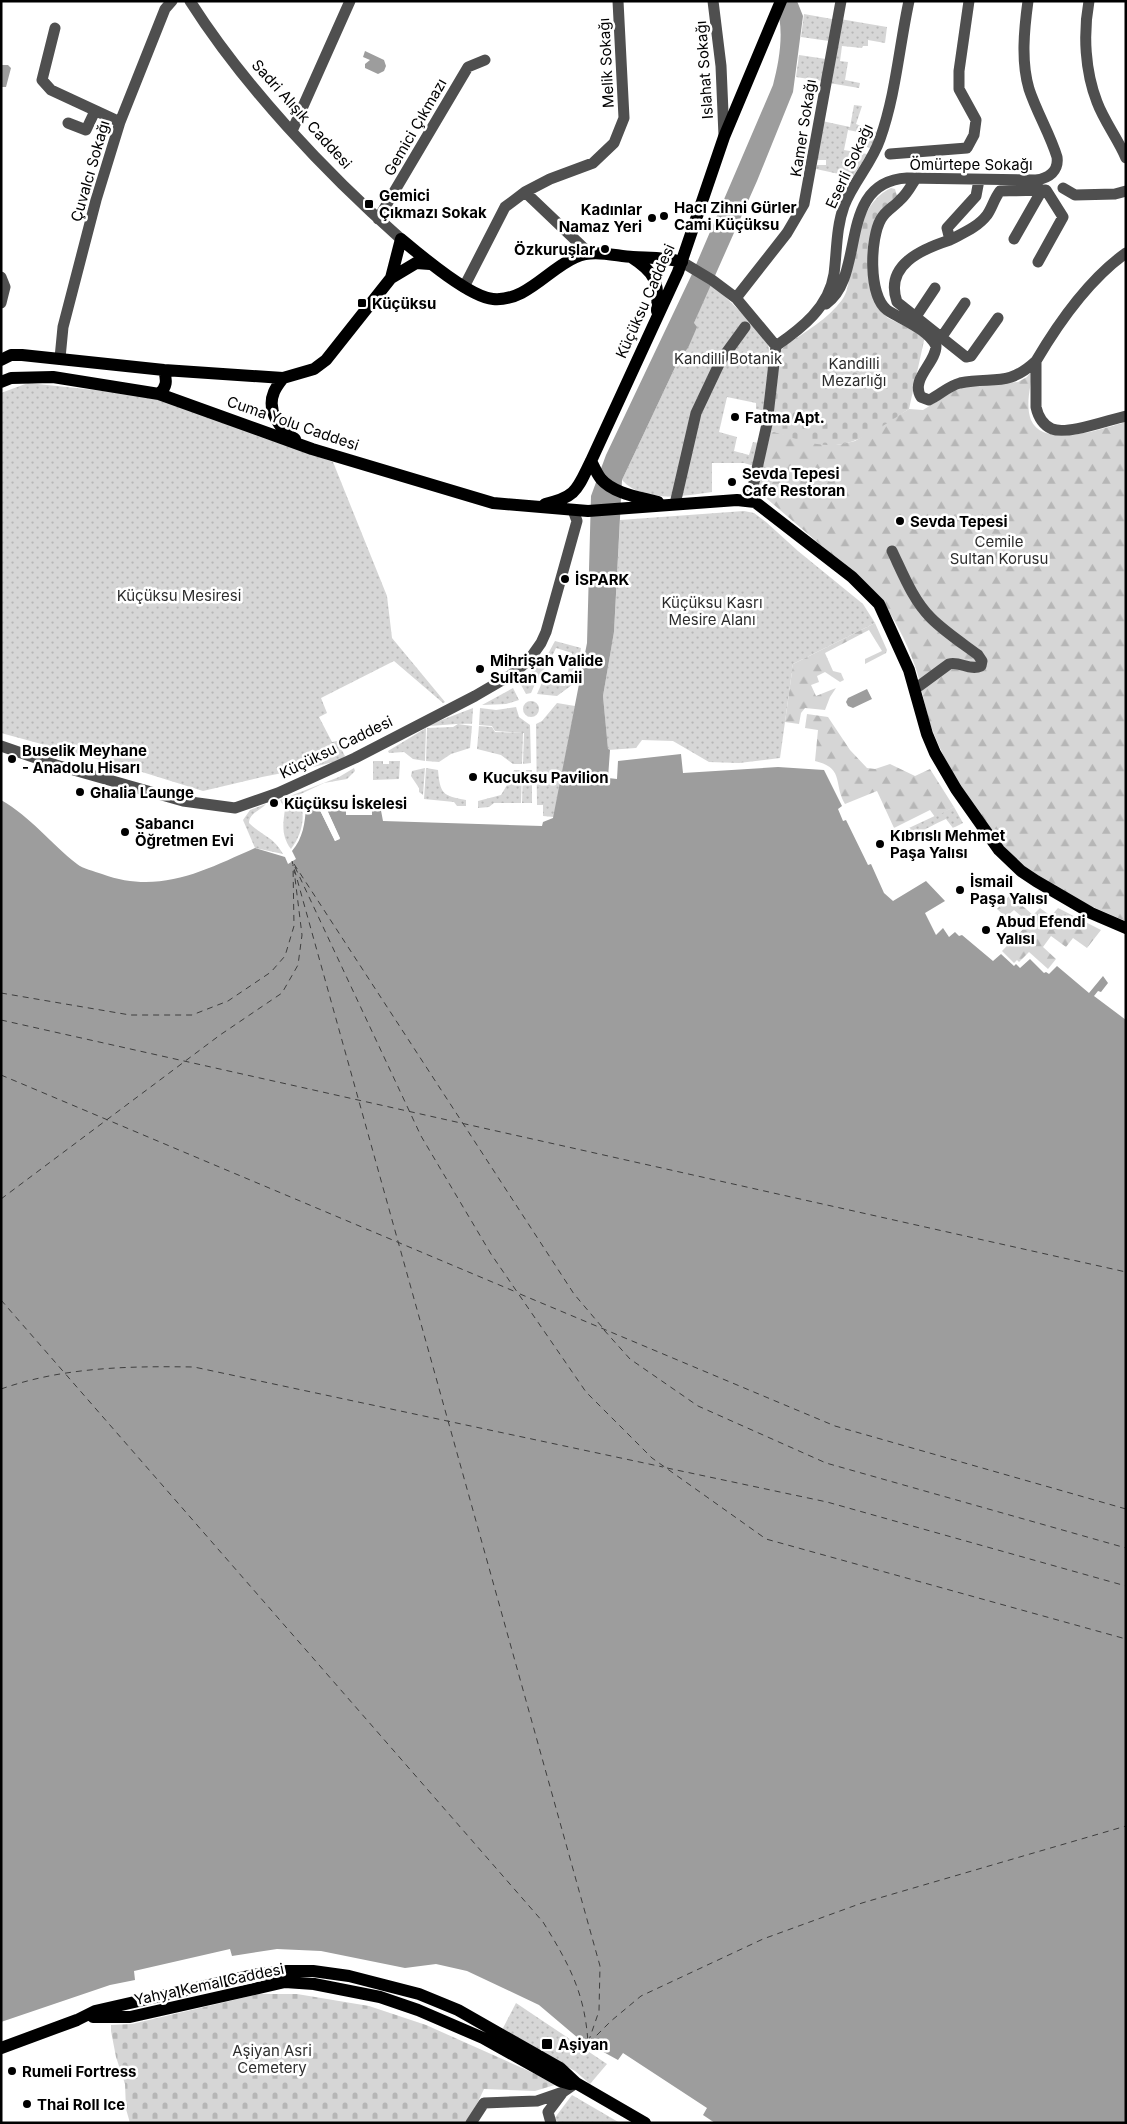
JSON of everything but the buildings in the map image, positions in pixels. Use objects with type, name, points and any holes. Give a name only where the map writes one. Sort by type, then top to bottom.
[{"type":"main road","name":"Küçüksu Caddesi","points":[[512,505],[545,504],[563,500],[578,489],[681,263],[679,254],[688,244],[724,137],[781,1]]},
{"type":"main road","points":[[390,278],[401,239],[430,264],[464,287],[492,299],[511,298],[576,257],[589,253],[681,263]]},
{"type":"main road","points":[[631,257],[645,266],[653,277],[658,290],[656,318]]},
{"type":"main road","points":[[312,449],[288,434],[276,421],[272,404],[274,392],[283,378],[314,369],[326,360],[390,278],[416,263],[430,264]]},
{"type":"main road","name":"Cuma Yolu Caddesi","points":[[5,356],[60,358],[164,370],[283,378]]},
{"type":"main road","points":[[159,394],[165,389],[167,379],[164,370]]},
{"type":"main road","name":"Cuma Yolu Caddesi","points":[[1,382],[11,378],[52,377],[159,394],[312,449],[493,503],[575,516],[588,511],[671,504]]},
{"type":"main road","points":[[591,461],[607,484],[630,495],[671,504],[750,500],[767,510],[852,578],[872,596],[883,612],[903,656],[915,689],[930,742],[940,764],[999,850],[1021,871],[1036,881],[1078,906],[1126,928]]},
{"type":"main road","name":"Yahya Kemal Caddesi","points":[[1,2048],[77,2020],[95,2011],[253,1975],[287,1971],[313,1971],[381,1984],[438,2001],[500,2032],[560,2068],[576,2083],[645,2123]]},
{"type":"street","name":"Çuvalcı Sokağı","points":[[60,358],[63,327],[74,283],[96,200],[120,122],[165,9],[172,1]]},
{"type":"street","name":"Sadri Alışık Caddesi","points":[[190,1],[199,6],[230,57],[292,131],[378,219],[401,239]]},
{"type":"street","points":[[292,131],[350,1]]},
{"type":"street","name":"Melik Sokağı","points":[[464,287],[505,207],[525,192],[550,179],[593,163],[614,143],[624,118],[618,1]]},
{"type":"street","name":"Islahat Sokağı","points":[[713,1],[721,66],[724,137]]},
{"type":"street","name":"Kamer Sokağı","points":[[736,298],[787,233],[804,204],[841,1]]},
{"type":"street","name":"Eserli Sokağı","points":[[776,346],[799,328],[820,307],[827,297],[831,286],[839,227],[844,206],[876,150],[890,108],[910,1]]},
{"type":"street","points":[[890,154],[967,148],[974,134],[976,120],[959,89],[969,1]]},
{"type":"street","name":"Ömürtepe Sokağı","points":[[820,307],[834,297],[843,284],[855,230],[871,197],[888,182],[916,178],[1036,180],[1047,177],[1056,167],[1058,162],[1055,152],[1027,80],[1024,60],[1028,1]]},
{"type":"street","points":[[1089,1],[1086,38],[1089,69],[1097,102],[1126,158]]},
{"type":"street","points":[[55,28],[42,80],[51,90],[120,122]]},
{"type":"street","name":"Gemici Çıkmazı","points":[[378,219],[468,67],[485,60]]},
{"type":"street","points":[[68,123],[86,130],[95,111]]},
{"type":"street","points":[[916,178],[901,200],[889,209],[880,220],[874,241],[872,266],[882,305],[928,336],[936,346],[934,354],[919,383],[919,394],[924,399],[929,400],[958,384],[1009,379],[1025,371],[1036,361],[1054,331],[1106,268],[1126,253]]},
{"type":"street","points":[[950,240],[947,228],[976,196],[979,180]]},
{"type":"street","points":[[1063,188],[1075,195],[1115,194],[1126,191]]},
{"type":"street","points":[[1014,239],[1042,190]]},
{"type":"street","points":[[998,318],[971,356],[966,357],[897,302],[894,294],[895,281],[905,261],[929,246],[950,240],[978,225],[987,215],[992,202],[1000,191],[1046,190],[1064,217],[1038,262]]},
{"type":"street","points":[[525,192],[589,253]]},
{"type":"street","points":[[681,263],[712,280],[736,298],[776,346],[767,424],[750,500]]},
{"type":"street","points":[[1,277],[5,287],[1,302]]},
{"type":"street","points":[[915,318],[935,288]]},
{"type":"street","points":[[942,338],[965,303]]},
{"type":"street","points":[[671,504],[696,413],[721,360],[745,327]]},
{"type":"street","points":[[1036,361],[1036,408],[1047,426],[1053,429],[1068,430],[1126,416]]},
{"type":"street","name":"Küçüksu Caddesi","points":[[1,746],[56,765],[183,801],[235,808],[278,793],[355,758],[475,696],[511,675],[528,660],[541,643],[546,632],[575,516]]},
{"type":"street","points":[[892,551],[915,597],[926,612],[940,626],[978,655],[982,661],[981,666],[975,668],[955,663],[949,664],[915,689]]},
{"type":"street","points":[[471,2123],[484,2103],[537,2101],[563,2092],[576,2083]]},
{"type":"street","points":[[551,2123],[548,2112],[563,2092]]},
{"type":"green space","points":[[804,14],[832,19],[829,41],[801,37]]},
{"type":"green space","points":[[840,19],[887,27],[885,43],[868,40],[868,46],[863,46],[862,48],[842,46],[840,61],[848,62],[845,80],[860,83],[859,88],[829,83]]},
{"type":"green space","points":[[799,55],[826,59],[822,81],[796,77]]},
{"type":"green space","points":[[854,105],[862,106],[856,124],[876,132],[875,135],[878,136],[873,149],[867,147],[869,134],[848,130],[844,150],[867,154],[853,177],[816,169],[817,165],[826,165],[826,160],[817,160],[822,121],[850,127]]},
{"type":"green space","name":"Kandilli Mezarlığı","points":[[891,188],[895,189],[897,196],[877,216],[878,308],[888,318],[925,336],[909,409],[865,436],[836,445],[811,443],[771,431],[781,350],[823,319],[842,300],[847,290],[854,248],[862,224],[873,203],[881,194]]},
{"type":"green space","name":"Kandilli Botanik","points":[[710,283],[751,322],[768,345],[770,368],[766,411],[756,409],[756,403],[727,397],[719,432],[737,437],[734,451],[749,455],[753,442],[759,443],[754,466],[744,463],[712,463],[712,492],[677,496],[641,493],[631,488],[622,480],[679,359],[688,348],[694,323]]},
{"type":"green space","name":"Cemile Sultan Korusu","points":[[1033,369],[1028,408],[1031,420],[1038,429],[1048,434],[1075,434],[1126,422],[1126,921],[1087,904],[1048,883],[1025,868],[1000,842],[973,806],[941,749],[928,718],[912,658],[898,627],[886,607],[872,589],[759,492],[757,488],[771,431],[820,444],[838,445],[855,441],[909,409],[923,410],[962,386],[1018,382],[1027,377]]},
{"type":"green space","name":"Küçüksu Mesiresi","points":[[28,383],[152,396],[333,462],[387,596],[392,638],[445,702],[443,703],[394,661],[321,698],[327,713],[319,717],[332,742],[337,741],[345,756],[338,761],[203,791],[126,767],[1,733],[1,393]]},
{"type":"green space","name":"Küçüksu Kasrı Mesire Alanı","points":[[744,511],[754,513],[766,522],[863,604],[875,623],[793,664],[780,758],[739,763],[709,762],[673,741],[642,740],[636,748],[608,750],[603,696],[614,632],[620,520]]},
{"type":"green space","points":[[875,623],[887,650],[886,653],[865,664],[865,659],[882,651],[869,630],[825,653],[833,671],[841,673],[844,680],[840,682],[825,672],[817,676],[819,682],[811,685],[816,696],[836,688],[825,710],[805,708],[801,713],[799,724],[785,722],[793,664]]},
{"type":"green space","points":[[555,641],[581,648],[576,682],[557,696],[537,694],[544,678],[547,679],[546,683],[565,686],[572,653],[556,648],[531,693],[526,694],[520,683],[549,652]]},
{"type":"green space","points":[[513,688],[519,700],[506,704],[482,705]]},
{"type":"green space","points":[[531,701],[537,703],[539,709],[537,715],[531,717],[525,715],[523,709],[525,703]]},
{"type":"green space","points":[[557,703],[575,706],[554,817],[543,816],[543,805],[537,805],[536,724],[542,721]]},
{"type":"green space","points":[[516,707],[519,717],[530,725],[531,763],[523,764],[524,733],[495,731],[492,726],[479,725],[480,708],[496,710]]},
{"type":"green space","points":[[473,708],[472,724],[426,726]]},
{"type":"green space","points":[[807,714],[828,717],[850,750],[867,768],[875,769],[890,764],[915,776],[930,769],[954,807],[935,817],[930,810],[894,828],[877,791],[845,804],[841,797],[835,772],[824,764],[815,761],[818,730],[805,728]]},
{"type":"green space","points":[[458,724],[472,726],[470,748],[451,754],[439,762],[426,761],[427,728],[453,727]]},
{"type":"green space","points":[[479,726],[492,727],[495,732],[523,733],[522,764],[513,764],[501,755],[477,749]]},
{"type":"green space","points":[[426,728],[425,761],[413,759],[404,752],[389,753],[388,751]]},
{"type":"green space","points":[[373,761],[383,761],[383,764],[389,764],[389,761],[400,761],[399,779],[373,780]]},
{"type":"green space","points":[[354,768],[355,771],[347,779],[324,783],[288,800],[286,798],[282,800],[286,808],[299,801],[303,813],[302,826],[298,838],[291,849],[284,834],[285,809],[280,800],[339,777]]},
{"type":"green space","points":[[425,768],[423,795],[419,792],[419,788],[411,776],[412,771]]},
{"type":"green space","points":[[426,768],[438,770],[440,784],[444,792],[452,797],[466,800],[466,806],[457,806],[454,802],[424,799]]},
{"type":"green space","points":[[514,770],[522,770],[521,803],[494,803],[489,807],[478,808],[478,801],[501,795]]},
{"type":"green space","points":[[523,770],[532,770],[532,803],[522,803]]},
{"type":"green space","points":[[266,804],[253,814],[249,823],[271,840],[283,854],[255,848],[243,820],[250,810]]},
{"type":"green space","points":[[954,807],[963,823],[953,828],[946,819],[913,836],[911,833],[898,839],[896,834]]},
{"type":"green space","points":[[1010,895],[1033,915],[1040,908],[1051,916],[1058,908],[1101,930],[1087,948],[1073,938],[1066,947],[1051,936],[1043,947],[1056,959],[1048,969],[1029,952],[1019,962],[1017,960],[1014,963],[1002,951],[1029,923],[1014,910],[1006,917],[997,909]]},
{"type":"green space","name":"Aşiyan Asri Cemetery","points":[[259,1994],[297,1994],[369,2006],[426,2025],[558,2084],[535,2091],[484,2089],[468,2123],[130,2123],[126,2109],[125,2084],[116,2057],[111,2025],[132,2024]]},
{"type":"green space","points":[[516,2003],[607,2064],[590,2084],[575,2071],[502,2030]]},
{"type":"green space","points":[[572,2095],[620,2123],[560,2123],[554,2119]]},
{"type":"shaded area","points":[[775,1],[797,1],[803,16],[793,92],[757,181],[694,323],[697,327],[688,348],[679,359],[622,480],[614,632],[603,696],[608,749],[610,750],[608,778],[617,779],[618,761],[681,754],[683,773],[778,767],[824,770],[842,806],[838,809],[843,821],[846,820],[868,865],[871,864],[884,893],[893,901],[926,881],[945,901],[925,913],[936,935],[943,928],[949,937],[955,932],[959,936],[962,935],[993,961],[1001,954],[1014,966],[1016,964],[1020,968],[1030,959],[1044,973],[1049,974],[1057,966],[1089,993],[1103,976],[1108,983],[1101,992],[1098,991],[1094,996],[1126,1020],[1126,2123],[715,2123],[703,2115],[707,2108],[623,2053],[618,2060],[578,2038],[539,2005],[467,1971],[436,1964],[405,1968],[321,1951],[277,1949],[232,1956],[230,1949],[134,1971],[135,1980],[110,1985],[1,2022],[1,800],[22,814],[79,866],[123,880],[143,882],[162,881],[199,872],[255,848],[285,857],[288,864],[296,859],[292,851],[299,841],[303,830],[306,807],[316,802],[335,841],[340,838],[323,801],[346,802],[346,815],[372,815],[372,800],[379,800],[383,821],[542,826],[543,822],[553,818],[587,643],[591,496],[606,455],[692,274],[773,85],[778,64],[781,32]]},
{"type":"shaded area","points":[[365,51],[384,60],[386,66],[384,71],[378,74],[365,68],[365,64],[370,60],[363,57]]},
{"type":"shaded area","points":[[2,65],[8,65],[11,68],[6,87],[2,87]]},
{"type":"shaded area","points":[[867,689],[872,699],[853,708],[848,706],[846,702],[848,698]]},
{"type":"pier","points":[[323,801],[340,839],[335,841],[316,802],[319,802],[336,838],[320,802]]},
{"type":"ferry route","points":[[1,1300],[543,1922],[561,1952],[574,1980],[583,2009],[588,2043],[599,2011],[600,1966],[292,861]]},
{"type":"ferry route","points":[[294,864],[574,1294],[602,1327]]},
{"type":"ferry route","points":[[1,993],[130,1015],[192,1015],[228,1001],[271,972],[285,956],[294,926],[293,865]]},
{"type":"ferry route","points":[[295,867],[421,1136],[491,1254],[586,1392],[652,1458],[766,1539],[1126,1639]]},
{"type":"ferry route","points":[[1,1199],[220,1035],[282,993],[298,965],[302,935],[294,870]]},
{"type":"ferry route","points":[[1,1020],[1126,1272]]},
{"type":"ferry route","points":[[1,1075],[516,1292]]},
{"type":"ferry route","points":[[520,1294],[835,1426],[1126,1509]]},
{"type":"ferry route","points":[[604,1330],[630,1359],[698,1406],[826,1463],[1126,1548]]},
{"type":"ferry route","points":[[1,1389],[48,1376],[96,1369],[194,1367],[663,1467]]},
{"type":"ferry route","points":[[667,1468],[827,1502],[1126,1586]]},
{"type":"ferry route","points":[[589,2043],[611,2021],[641,1996],[763,1939],[862,1903],[1126,1826]]},
{"type":"place","name":"Gemici Çıkmazı Sokak","points":[[369,204]]},
{"type":"place","name":"Hacı Zihni Gürler Cami Küçüksu","points":[[664,216]]},
{"type":"place","name":"Kadınlar Namaz Yeri","points":[[652,218]]},
{"type":"place","name":"Özkuruşlar","points":[[605,249]]},
{"type":"place","name":"Küçüksu","points":[[362,303]]},
{"type":"place","name":"Fatma Apt.","points":[[735,417]]},
{"type":"place","name":"Sevda Tepesi Cafe Restoran","points":[[732,482]]},
{"type":"place","name":"Sevda Tepesi","points":[[900,521]]},
{"type":"place","name":"İSPARK","points":[[565,579]]},
{"type":"place","name":"Mihrişah Valide Sultan Camii","points":[[480,669]]},
{"type":"place","name":"Buselik Meyhane - Anadolu Hisarı","points":[[12,759]]},
{"type":"place","name":"Kucuksu Pavilion","points":[[473,777]]},
{"type":"place","name":"Ghalia Launge","points":[[80,792]]},
{"type":"place","name":"Küçüksu İskelesi","points":[[274,803]]},
{"type":"place","name":"Sabancı Öğretmen Evi","points":[[125,832]]},
{"type":"place","name":"Kıbrıslı Mehmet Paşa Yalısı","points":[[880,844]]},
{"type":"place","name":"İsmail Paşa Yalısı","points":[[960,890]]},
{"type":"place","name":"Abud Efendi Yalısı","points":[[986,930]]},
{"type":"place","name":"Aşiyan","points":[[547,2044]]},
{"type":"place","name":"Rumeli Fortress","points":[[12,2071]]},
{"type":"place","name":"Thai Roll Ice","points":[[27,2104]]}]
